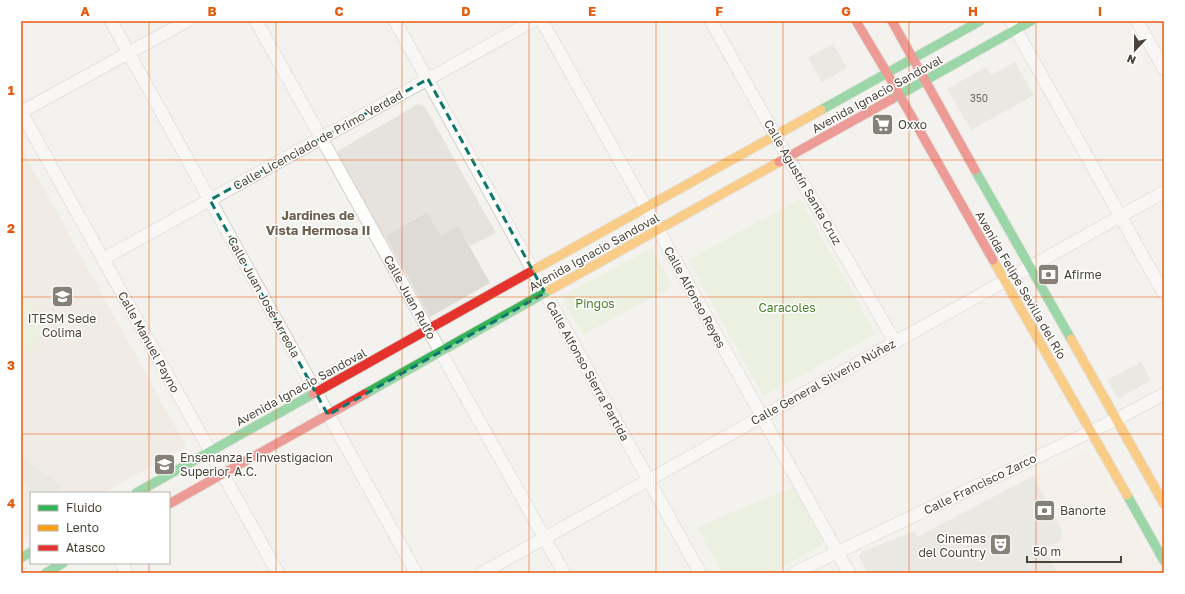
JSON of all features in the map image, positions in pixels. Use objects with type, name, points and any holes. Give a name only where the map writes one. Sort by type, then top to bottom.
[{"type":"main road","name":"Avenida Felipe Sevilla del Río","points":[[856,21],[1164,561]]},
{"type":"main road","name":"Avenida Felipe Sevilla del Río","points":[[892,21],[1164,504]]},
{"type":"main road","name":"Avenida Ignacio Sandoval","points":[[138,492],[980,21]]},
{"type":"main road","name":"Avenida Ignacio Sandoval","points":[[170,503],[899,95],[1013,25],[1031,21]]},
{"type":"main road","points":[[21,558],[30,553]]},
{"type":"main road","points":[[46,573],[62,564]]},
{"type":"street","name":"Calle Juan José Arreola","points":[[111,21],[416,573]]},
{"type":"street","points":[[21,112],[187,21]]},
{"type":"street","name":"Calle Juan Rulfo","points":[[256,21],[564,573]]},
{"type":"street","name":"Calle Alfonso Sierra Partida","points":[[395,21],[700,573]]},
{"type":"street","name":"Calle Licenciado de Primo Verdad","points":[[103,259],[533,21]]},
{"type":"street","name":"Calle Alfonso Reyes","points":[[542,21],[849,573]]},
{"type":"street","name":"Calle Agustín Santa Cruz","points":[[712,21],[775,136],[895,342]]},
{"type":"street","points":[[1137,21],[1164,69]]},
{"type":"street","points":[[1013,25],[1164,294]]},
{"type":"street","name":"Calle Manuel Payno","points":[[21,112],[278,573]]},
{"type":"street","name":"Calle General Silverio Núñez","points":[[482,573],[1164,192]]},
{"type":"street","name":"Calle Francisco Zarco","points":[[794,573],[1117,419],[1164,394]]},
{"type":"street","points":[[122,564],[127,573]]},
{"type":"highlighted area","points":[[428,79],[545,293],[328,415],[210,200]]},
{"type":"shaded area","points":[[418,104],[425,107],[496,233],[470,246],[458,227],[441,236],[427,212],[381,238],[336,156],[338,151]]},
{"type":"shaded area","name":"ITESM Sede Colima","points":[[21,147],[186,446],[106,492],[30,492],[30,535],[21,540]]},
{"type":"shaded area","points":[[1084,452],[1093,454],[1154,561],[1153,568],[1144,573],[868,573],[862,552],[915,531],[917,537],[1033,476]]},
{"type":"green space","name":"Caracoles","points":[[800,199],[876,334],[763,396],[688,260]]},
{"type":"green space","name":"Pingos","points":[[652,248],[673,286],[583,335],[561,296]]},
{"type":"green space","points":[[21,287],[42,325],[43,333],[29,352],[21,346]]},
{"type":"green space","points":[[795,486],[823,538],[821,546],[772,573],[722,573],[697,527]]},
{"type":"building","points":[[833,44],[847,68],[822,82],[808,58]]},
{"type":"building","points":[[1015,62],[1034,95],[971,130],[947,89],[986,67],[991,75]]},
{"type":"building","points":[[427,212],[441,236],[458,226],[490,283],[430,317],[385,236]]},
{"type":"building","points":[[1141,362],[1151,380],[1118,399],[1107,380]]},
{"type":"building","points":[[21,457],[61,485],[57,492],[36,492],[21,482]]},
{"type":"building","points":[[1033,476],[1062,530],[1060,541],[1045,548],[1058,573],[868,573],[859,557],[862,552],[915,531],[917,537]]},
{"type":"traffic: fast","points":[[821,110],[980,21]]},
{"type":"traffic: fast","points":[[892,99],[1031,21]]},
{"type":"traffic: fast","points":[[975,170],[1071,339]]},
{"type":"traffic: fast","points":[[365,394],[550,290]]},
{"type":"traffic: fast","points":[[138,492],[313,394]]},
{"type":"traffic: fast","points":[[1127,495],[1164,561]]},
{"type":"traffic: fast","points":[[21,558],[30,553]]},
{"type":"traffic: fast","points":[[46,573],[61,564]]},
{"type":"traffic: slow","points":[[530,272],[821,110]]},
{"type":"traffic: slow","points":[[550,290],[779,162]]},
{"type":"traffic: slow","points":[[993,260],[1127,495]]},
{"type":"traffic: slow","points":[[1071,339],[1164,504]]},
{"type":"traffic: jam","points":[[856,21],[993,260]]},
{"type":"traffic: jam","points":[[892,21],[975,170]]},
{"type":"traffic: jam","points":[[779,162],[892,99]]},
{"type":"traffic: jam","points":[[313,394],[530,272]]},
{"type":"traffic: jam","points":[[170,503],[365,394]]},
{"type":"place","name":"Oxxo","points":[[882,124]]},
{"type":"place","name":"Afirme","points":[[1049,274]]},
{"type":"place","name":"ITESM Sede Colima","points":[[62,297]]},
{"type":"place","name":"Ensenanza E Investigacion Superior, A.C.","points":[[165,464]]},
{"type":"place","name":"Banorte","points":[[1044,510]]},
{"type":"place","name":"Cinemas del Country","points":[[1001,545]]},
{"type":"district","name":"Jardines de Vista Hermosa II","points":[[318,222]]}]
